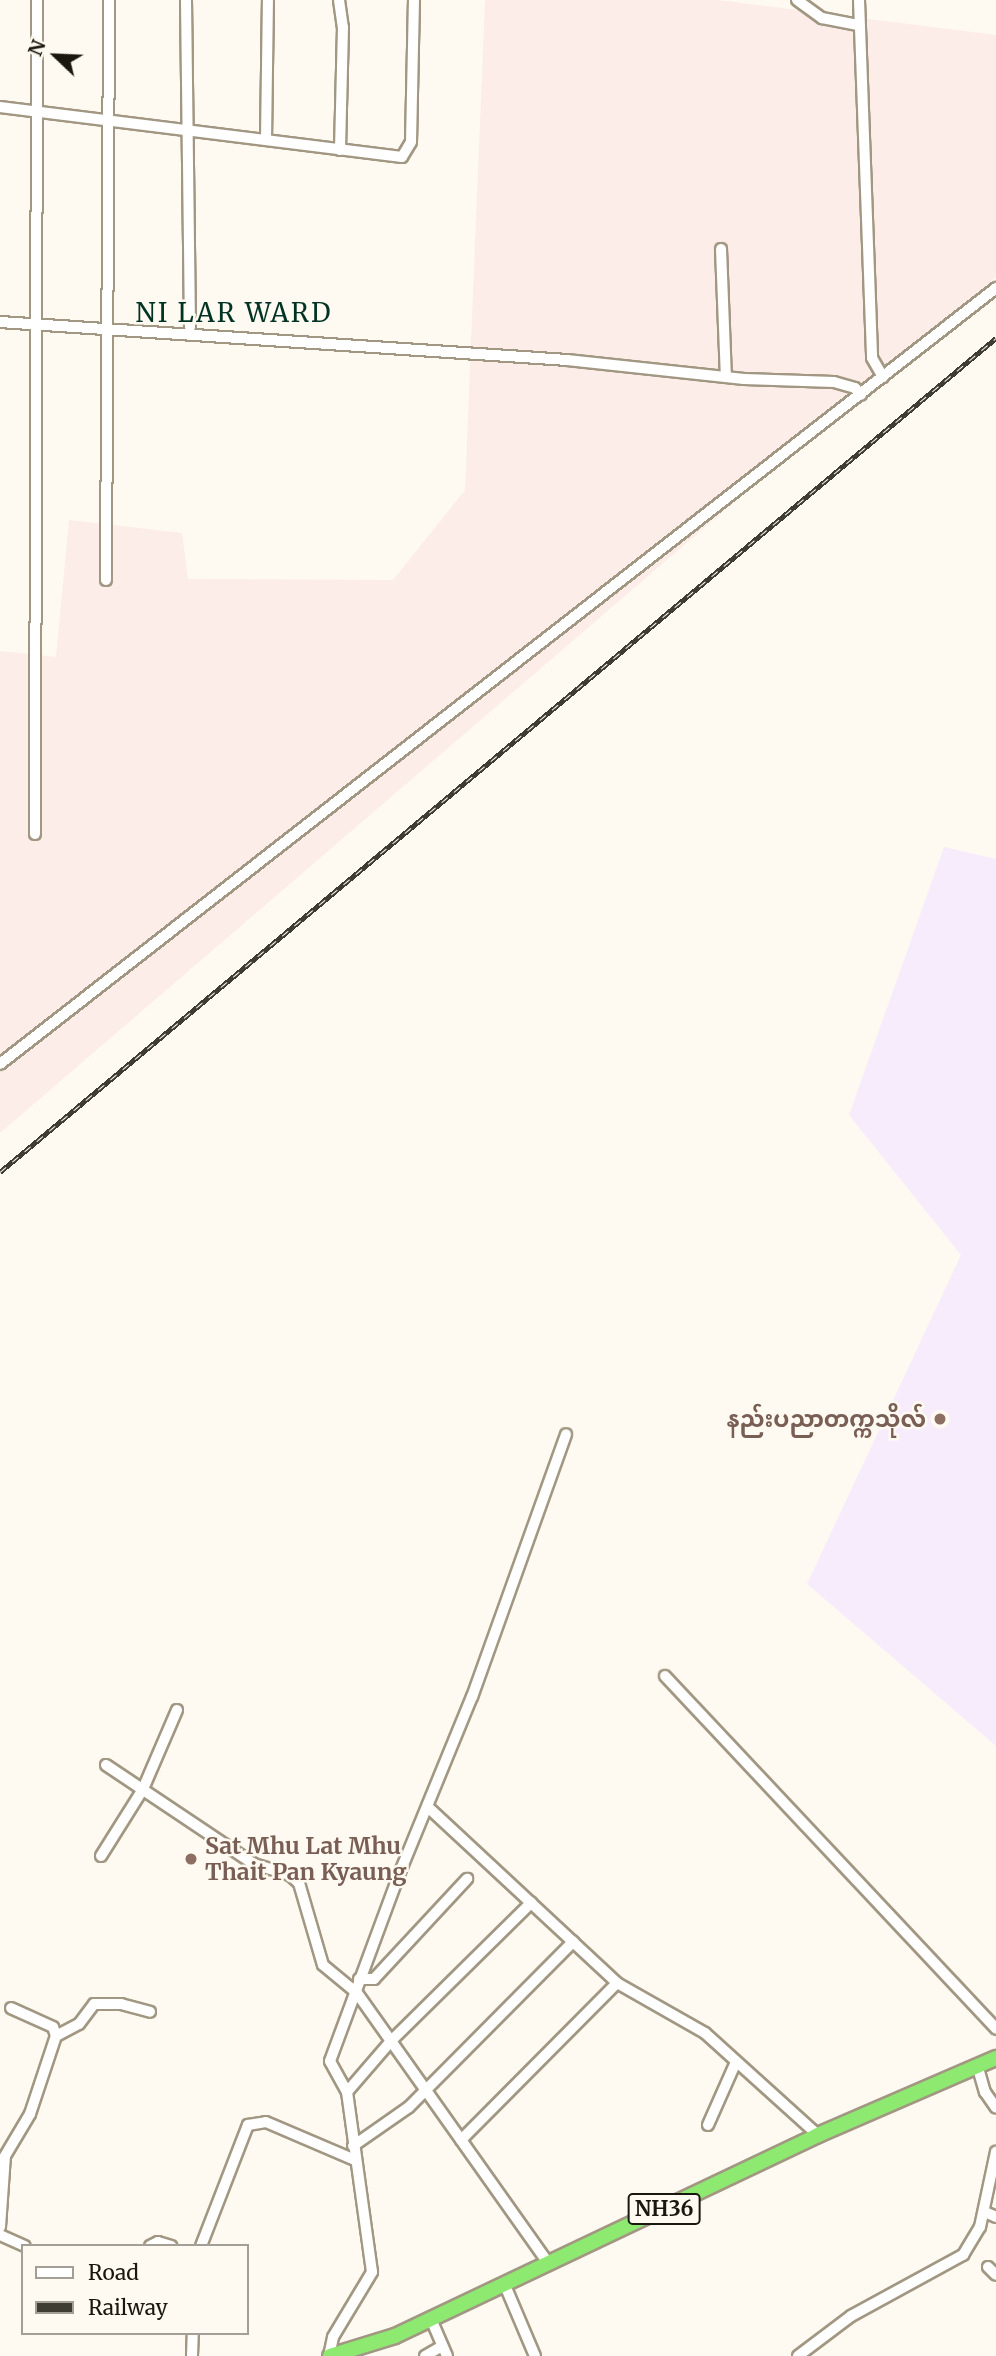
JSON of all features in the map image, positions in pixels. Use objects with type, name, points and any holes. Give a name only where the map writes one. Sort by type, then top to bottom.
[{"type":"highway","name":"NH36","points":[[329,2356],[365,2347],[431,2319],[818,2135],[996,2058]]},
{"type":"street","points":[[35,834],[39,113],[37,0]]},
{"type":"street","points":[[106,580],[109,0]]},
{"type":"street","points":[[186,0],[185,134],[190,327]]},
{"type":"street","points":[[266,140],[268,0]]},
{"type":"street","points":[[339,0],[343,27],[340,150]]},
{"type":"street","points":[[0,107],[185,134],[266,140],[388,158],[408,153],[414,0]]},
{"type":"street","points":[[797,0],[822,18],[859,25]]},
{"type":"street","points":[[859,0],[873,358],[883,377]]},
{"type":"street","points":[[721,249],[726,377]]},
{"type":"street","points":[[0,1064],[996,288]]},
{"type":"street","points":[[0,322],[567,360],[726,377],[834,382],[855,388],[861,395]]},
{"type":"street","points":[[329,2356],[333,2337],[372,2272],[347,2092],[330,2061],[357,1993],[359,1979],[429,1809],[566,1434]]},
{"type":"street","points":[[665,1675],[996,2029]]},
{"type":"street","points":[[101,1856],[143,1789],[177,1710]]},
{"type":"street","points":[[106,1765],[254,1864],[290,1875],[299,1883],[323,1965],[357,1993],[547,2262]]},
{"type":"street","points":[[429,1809],[617,1983],[705,2033],[736,2064],[818,2135]]},
{"type":"street","points":[[359,1979],[374,1979],[467,1879]]},
{"type":"street","points":[[347,2092],[391,2041],[531,1903]]},
{"type":"street","points":[[353,2146],[426,2091],[572,1941]]},
{"type":"street","points":[[461,2140],[617,1983]]},
{"type":"street","points":[[56,2036],[79,2024],[94,2004],[121,2004],[150,2012]]},
{"type":"street","points":[[0,2227],[5,2156],[30,2114],[56,2036],[53,2027],[11,2008]]},
{"type":"street","points":[[709,2125],[736,2064]]},
{"type":"street","points":[[978,2068],[985,2092],[996,2108]]},
{"type":"street","points":[[202,2244],[248,2125],[266,2122],[355,2161]]},
{"type":"street","points":[[797,2356],[851,2316],[963,2255],[974,2241],[985,2212],[996,2152]]},
{"type":"street","points":[[985,2212],[996,2217]]},
{"type":"street","points":[[0,2235],[21,2244]]},
{"type":"street","points":[[988,2267],[996,2276]]},
{"type":"street","points":[[503,2283],[535,2356]]},
{"type":"street","points":[[425,2356],[445,2351],[431,2319]]},
{"type":"street","points":[[192,2356],[194,2335]]},
{"type":"shaded area","points":[[485,0],[718,0],[996,35],[996,277],[0,1133],[0,651],[56,657],[69,520],[182,533],[188,579],[393,580],[465,490]]},
{"type":"shaded area","name":"နည်းပညာတက္ကသိုလ်","points":[[944,847],[996,859],[996,1746],[807,1584],[961,1255],[849,1115]]},
{"type":"railway","points":[[0,1172],[996,338]]},
{"type":"place","name":"နည်းပညာတက္ကသိုလ်","points":[[940,1419]]},
{"type":"place","name":"Sat Mhu Lat Mhu Thait Pan Kyaung","points":[[191,1859]]},
{"type":"district","name":"NI LAR WARD","points":[[234,313]]}]
